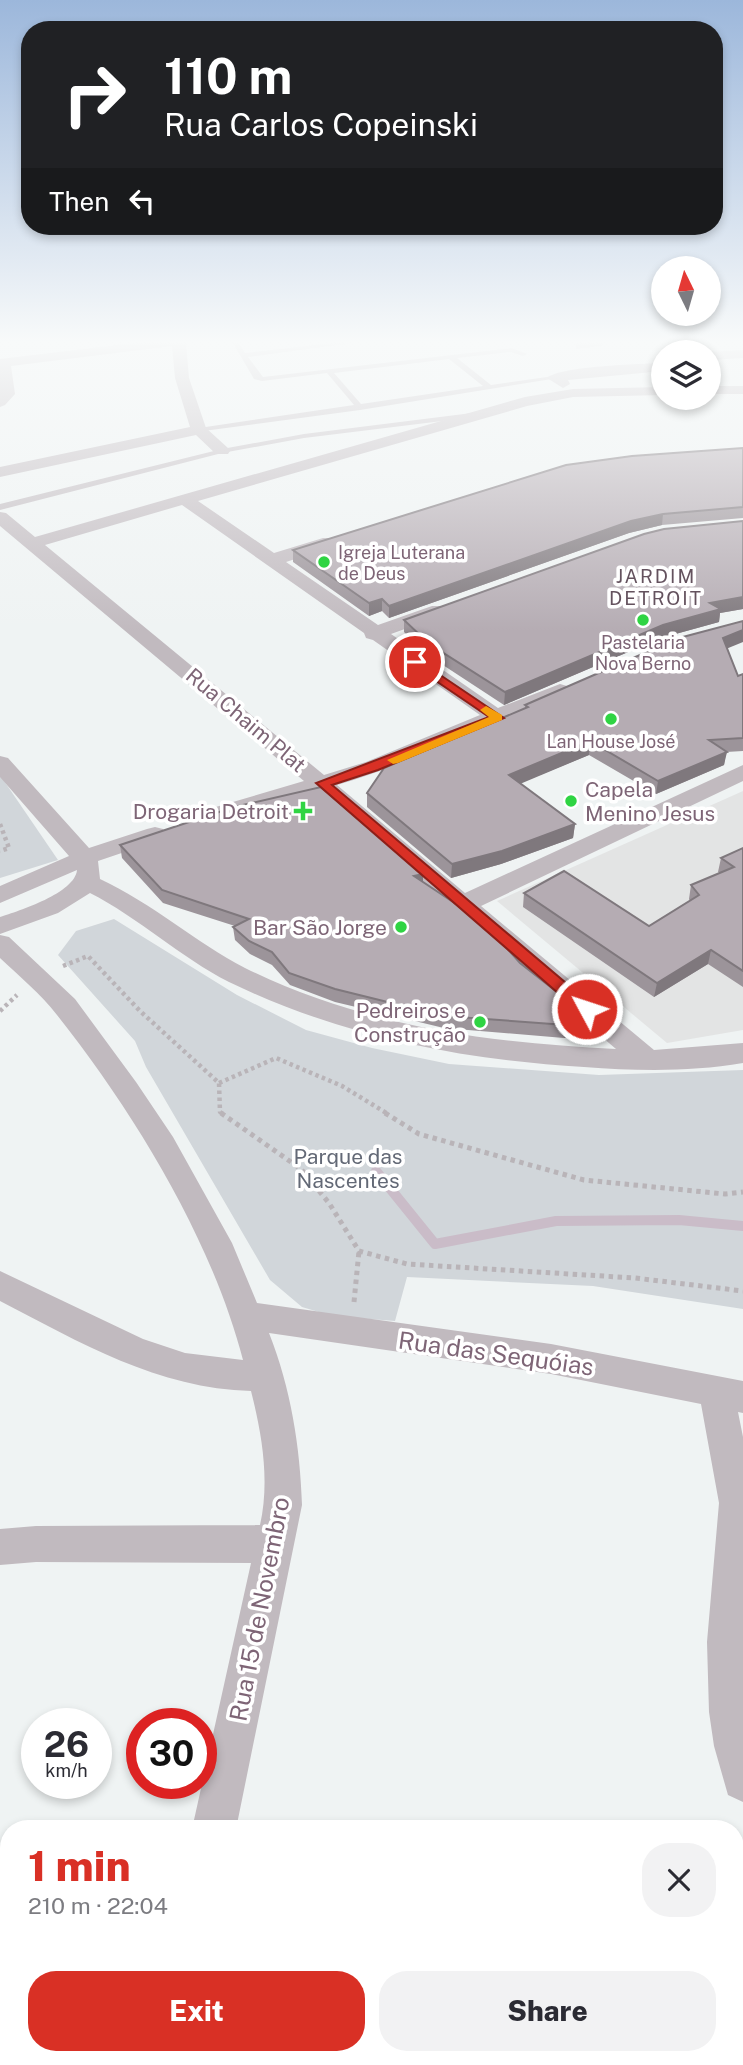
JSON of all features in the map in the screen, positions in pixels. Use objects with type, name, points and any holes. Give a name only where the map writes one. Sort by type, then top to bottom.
[{"type":"street","points":[[0,472],[155,439]]},
{"type":"street","points":[[209,439],[222,451]]},
{"type":"street","points":[[32,543],[396,439]]},
{"type":"street","points":[[184,499],[373,634],[498,718]]},
{"type":"street","name":"Rua Chaim Plat","points":[[0,517],[323,783],[462,905],[649,1061]]},
{"type":"street","points":[[272,560],[349,536]]},
{"type":"street","points":[[373,634],[460,602]]},
{"type":"street","points":[[5,895],[86,870],[185,824],[374,767],[582,681]]},
{"type":"street","points":[[0,762],[105,890],[233,973],[295,1002],[374,1028],[456,1045],[546,1056],[649,1061],[707,1059],[743,1053]]},
{"type":"street","points":[[462,905],[743,772]]},
{"type":"street","points":[[18,959],[18,936],[12,922],[66,897],[86,870]]},
{"type":"street","name":"Rua 15 de Novembro","points":[[18,959],[65,1006],[162,1145],[221,1252],[247,1316],[276,1418],[282,1461],[283,1505],[216,1820]]},
{"type":"street","points":[[0,1285],[125,1348],[169,1363],[215,1373],[263,1376]]},
{"type":"street","name":"Rua das Sequóias","points":[[247,1316],[551,1359],[730,1394]]},
{"type":"street","points":[[730,1394],[740,1496],[728,1595],[729,1699],[743,1780]]},
{"type":"street","points":[[0,1547],[36,1544],[243,1545],[274,1542]]},
{"type":"lane","points":[[0,507],[222,451],[286,439]]},
{"type":"path","points":[[0,824],[9,848],[0,851]]},
{"type":"path","points":[[18,959],[88,956],[140,1011],[219,1083],[220,1112],[301,1169],[330,1203],[359,1251],[351,1332]]},
{"type":"path","points":[[219,1083],[276,1058],[342,1086],[419,1134],[584,1180],[725,1194],[743,1192]]},
{"type":"path","points":[[359,1251],[407,1264],[635,1278],[743,1291]]},
{"type":"shaded area","points":[[743,791],[743,1030],[667,1043],[497,901]]},
{"type":"green space","points":[[0,775],[58,860],[0,878]]},
{"type":"green space","name":"Parque das Nascentes","points":[[114,919],[237,995],[306,1030],[372,1048],[449,1064],[599,1075],[743,1070],[743,1309],[593,1286],[407,1277],[395,1321],[332,1316],[302,1307],[270,1280],[146,1067],[135,1041],[58,955],[76,931]]},
{"type":"building","points":[[743,448],[743,507],[663,514],[631,521],[389,606],[382,599],[369,603],[293,550],[566,465],[632,456]]},
{"type":"building","points":[[743,521],[743,597],[710,603],[721,609],[663,625],[505,692],[420,638],[422,637],[404,620],[644,534],[664,529]]},
{"type":"building","points":[[743,621],[743,630],[723,638],[738,676],[743,674],[743,738],[709,740],[727,752],[658,781],[590,741],[509,775],[575,824],[502,851],[452,864],[367,793],[384,768],[528,707],[525,705],[679,638]]},
{"type":"building","points":[[321,787],[423,874],[414,876],[468,912],[496,936],[520,963],[590,1018],[566,1025],[444,1016],[335,989],[289,973],[272,952],[249,941],[233,927],[249,919],[162,890],[120,845],[234,807]]},
{"type":"building","points":[[743,848],[743,971],[711,950],[657,983],[524,893],[564,871],[649,926],[699,895],[691,885],[734,867],[721,858]]},
{"type":"waterway","points":[[376,1171],[435,1244],[556,1221],[679,1220],[743,1226]]},
{"type":"slow traffic","points":[[393,760],[498,718],[486,710]]},
{"type":"place","name":"Igreja Luterana de Deus","points":[[324,562]]},
{"type":"place","name":"Pastelaria Nova Berno","points":[[643,620]]},
{"type":"place","name":"Lan House José","points":[[611,719]]},
{"type":"place","name":"Capela Menino Jesus","points":[[571,801]]},
{"type":"place","name":"Drogaria Detroit","points":[[303,811]]},
{"type":"place","name":"Bar São Jorge","points":[[401,927]]},
{"type":"place","name":"Pedreiros e Construção","points":[[480,1022]]},
{"type":"district","name":"JARDIM DETROIT","points":[[656,587]]},
{"type":"route","points":[[415,662],[498,718],[374,767],[323,783],[462,905],[587,1009]]}]
